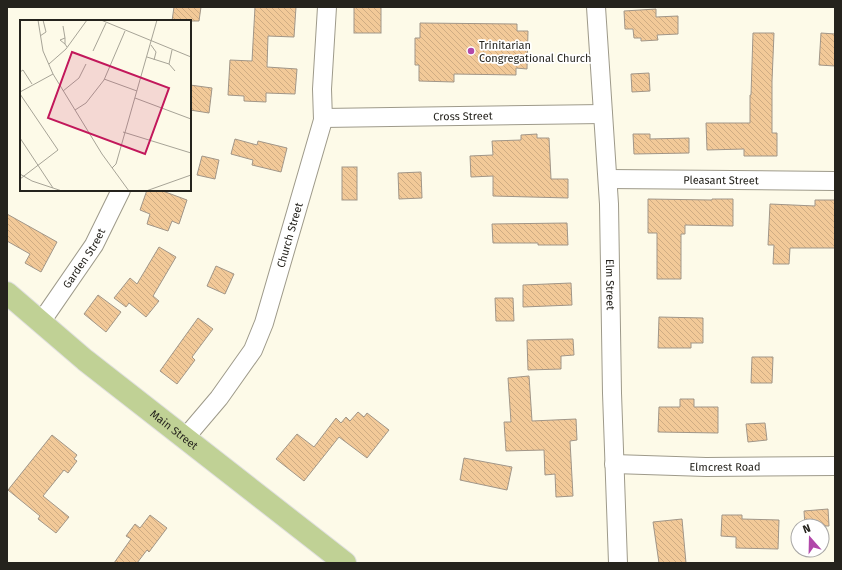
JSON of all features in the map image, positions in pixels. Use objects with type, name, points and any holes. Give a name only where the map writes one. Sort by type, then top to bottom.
[{"type":"main road","name":"Main Street","points":[[7,293],[85,360],[345,563]]},
{"type":"street","name":"Church Street","points":[[185,438],[219,398],[253,350],[264,323],[323,118],[322,89],[327,7]]},
{"type":"street","name":"Elm Street","points":[[596,7],[608,179],[612,393],[618,563]]},
{"type":"street","name":"Cross Street","points":[[323,118],[603,114]]},
{"type":"street","name":"Pleasant Street","points":[[608,179],[835,181]]},
{"type":"street","name":"Garden Street","points":[[41,322],[94,245],[121,191]]},
{"type":"street","name":"Elmcrest Road","points":[[614,464],[706,467],[835,466]]},
{"type":"building","points":[[174,7],[201,7],[199,21],[172,20]]},
{"type":"building","points":[[255,7],[296,7],[294,37],[268,36],[267,67],[297,69],[295,94],[266,93],[266,102],[244,101],[244,96],[228,95],[230,60],[252,61]]},
{"type":"building","points":[[354,7],[381,7],[381,33],[354,33]]},
{"type":"building","points":[[656,9],[656,17],[678,16],[678,34],[657,35],[658,40],[641,41],[641,38],[634,38],[633,29],[625,29],[624,11]]},
{"type":"building","name":"Trinitarian Congregational Church","points":[[420,23],[517,24],[517,31],[528,31],[527,69],[516,68],[516,75],[454,74],[454,82],[419,81],[419,65],[415,65],[415,38],[420,38]]},
{"type":"building","points":[[753,33],[774,33],[772,133],[777,133],[777,156],[744,156],[744,149],[707,150],[706,123],[750,123]]},
{"type":"building","points":[[821,33],[835,34],[835,66],[819,65]]},
{"type":"building","points":[[649,73],[650,91],[632,92],[631,74]]},
{"type":"building","points":[[191,85],[212,88],[209,113],[191,110]]},
{"type":"building","points":[[537,134],[537,138],[549,138],[551,179],[568,179],[568,198],[493,196],[493,176],[471,177],[470,156],[493,155],[492,141],[521,140],[521,135]]},
{"type":"building","points":[[633,134],[650,134],[650,139],[689,138],[689,153],[634,154]]},
{"type":"building","points":[[235,139],[257,145],[258,141],[287,148],[281,172],[252,165],[253,160],[231,154]]},
{"type":"building","points":[[202,156],[219,160],[215,179],[197,175]]},
{"type":"building","points":[[342,167],[357,167],[357,200],[342,200]]},
{"type":"building","points":[[421,172],[422,198],[399,199],[398,173]]},
{"type":"building","points":[[147,191],[163,191],[187,200],[179,224],[172,221],[168,231],[147,224],[150,214],[140,210]]},
{"type":"building","points":[[648,199],[733,199],[733,226],[685,225],[685,234],[681,234],[681,279],[657,279],[657,233],[648,233]]},
{"type":"building","points":[[815,200],[835,200],[835,248],[790,248],[789,264],[773,264],[774,245],[768,245],[770,204],[815,206]]},
{"type":"building","points":[[7,214],[57,242],[41,272],[25,263],[30,254],[7,241]]},
{"type":"building","points":[[567,223],[568,245],[493,243],[492,224]]},
{"type":"building","points":[[159,247],[176,257],[153,296],[159,301],[146,317],[129,303],[126,307],[114,298],[130,278],[137,284]]},
{"type":"building","points":[[216,266],[234,274],[225,294],[207,286]]},
{"type":"building","points":[[571,283],[572,305],[523,307],[523,285]]},
{"type":"building","points":[[98,295],[121,312],[106,332],[84,314]]},
{"type":"building","points":[[495,298],[513,298],[514,321],[496,321]]},
{"type":"building","points":[[659,317],[703,318],[703,343],[691,343],[691,348],[658,348]]},
{"type":"building","points":[[198,318],[213,329],[192,357],[195,360],[177,384],[160,371]]},
{"type":"building","points":[[573,339],[574,355],[561,356],[561,369],[528,370],[527,340]]},
{"type":"building","points":[[752,357],[773,357],[772,383],[751,383]]},
{"type":"building","points":[[529,376],[532,421],[576,419],[577,440],[570,441],[573,496],[556,497],[555,474],[545,475],[544,450],[506,451],[504,422],[511,422],[508,378]]},
{"type":"building","points":[[680,399],[694,399],[694,407],[718,407],[718,433],[658,432],[659,407],[680,407]]},
{"type":"building","points":[[358,412],[364,417],[367,413],[389,430],[367,458],[339,437],[304,481],[276,459],[297,434],[314,447],[336,418],[341,423],[346,417],[350,421]]},
{"type":"building","points":[[765,423],[767,440],[748,442],[746,424]]},
{"type":"building","points":[[52,435],[77,455],[74,459],[77,461],[68,473],[64,470],[43,496],[69,517],[56,533],[38,519],[40,516],[8,490]]},
{"type":"building","points":[[464,458],[512,467],[507,490],[460,480]]},
{"type":"building","points":[[828,509],[829,518],[804,518],[804,511]]},
{"type":"building","points":[[150,515],[167,528],[149,552],[147,550],[137,563],[114,563],[131,539],[126,536],[135,524],[140,528]]},
{"type":"building","points":[[722,515],[742,515],[742,519],[779,520],[778,549],[736,548],[736,537],[721,536]]},
{"type":"building","points":[[682,519],[686,563],[659,563],[653,522]]},
{"type":"place","name":"Trinitarian Congregational Church","points":[[471,51]]}]
